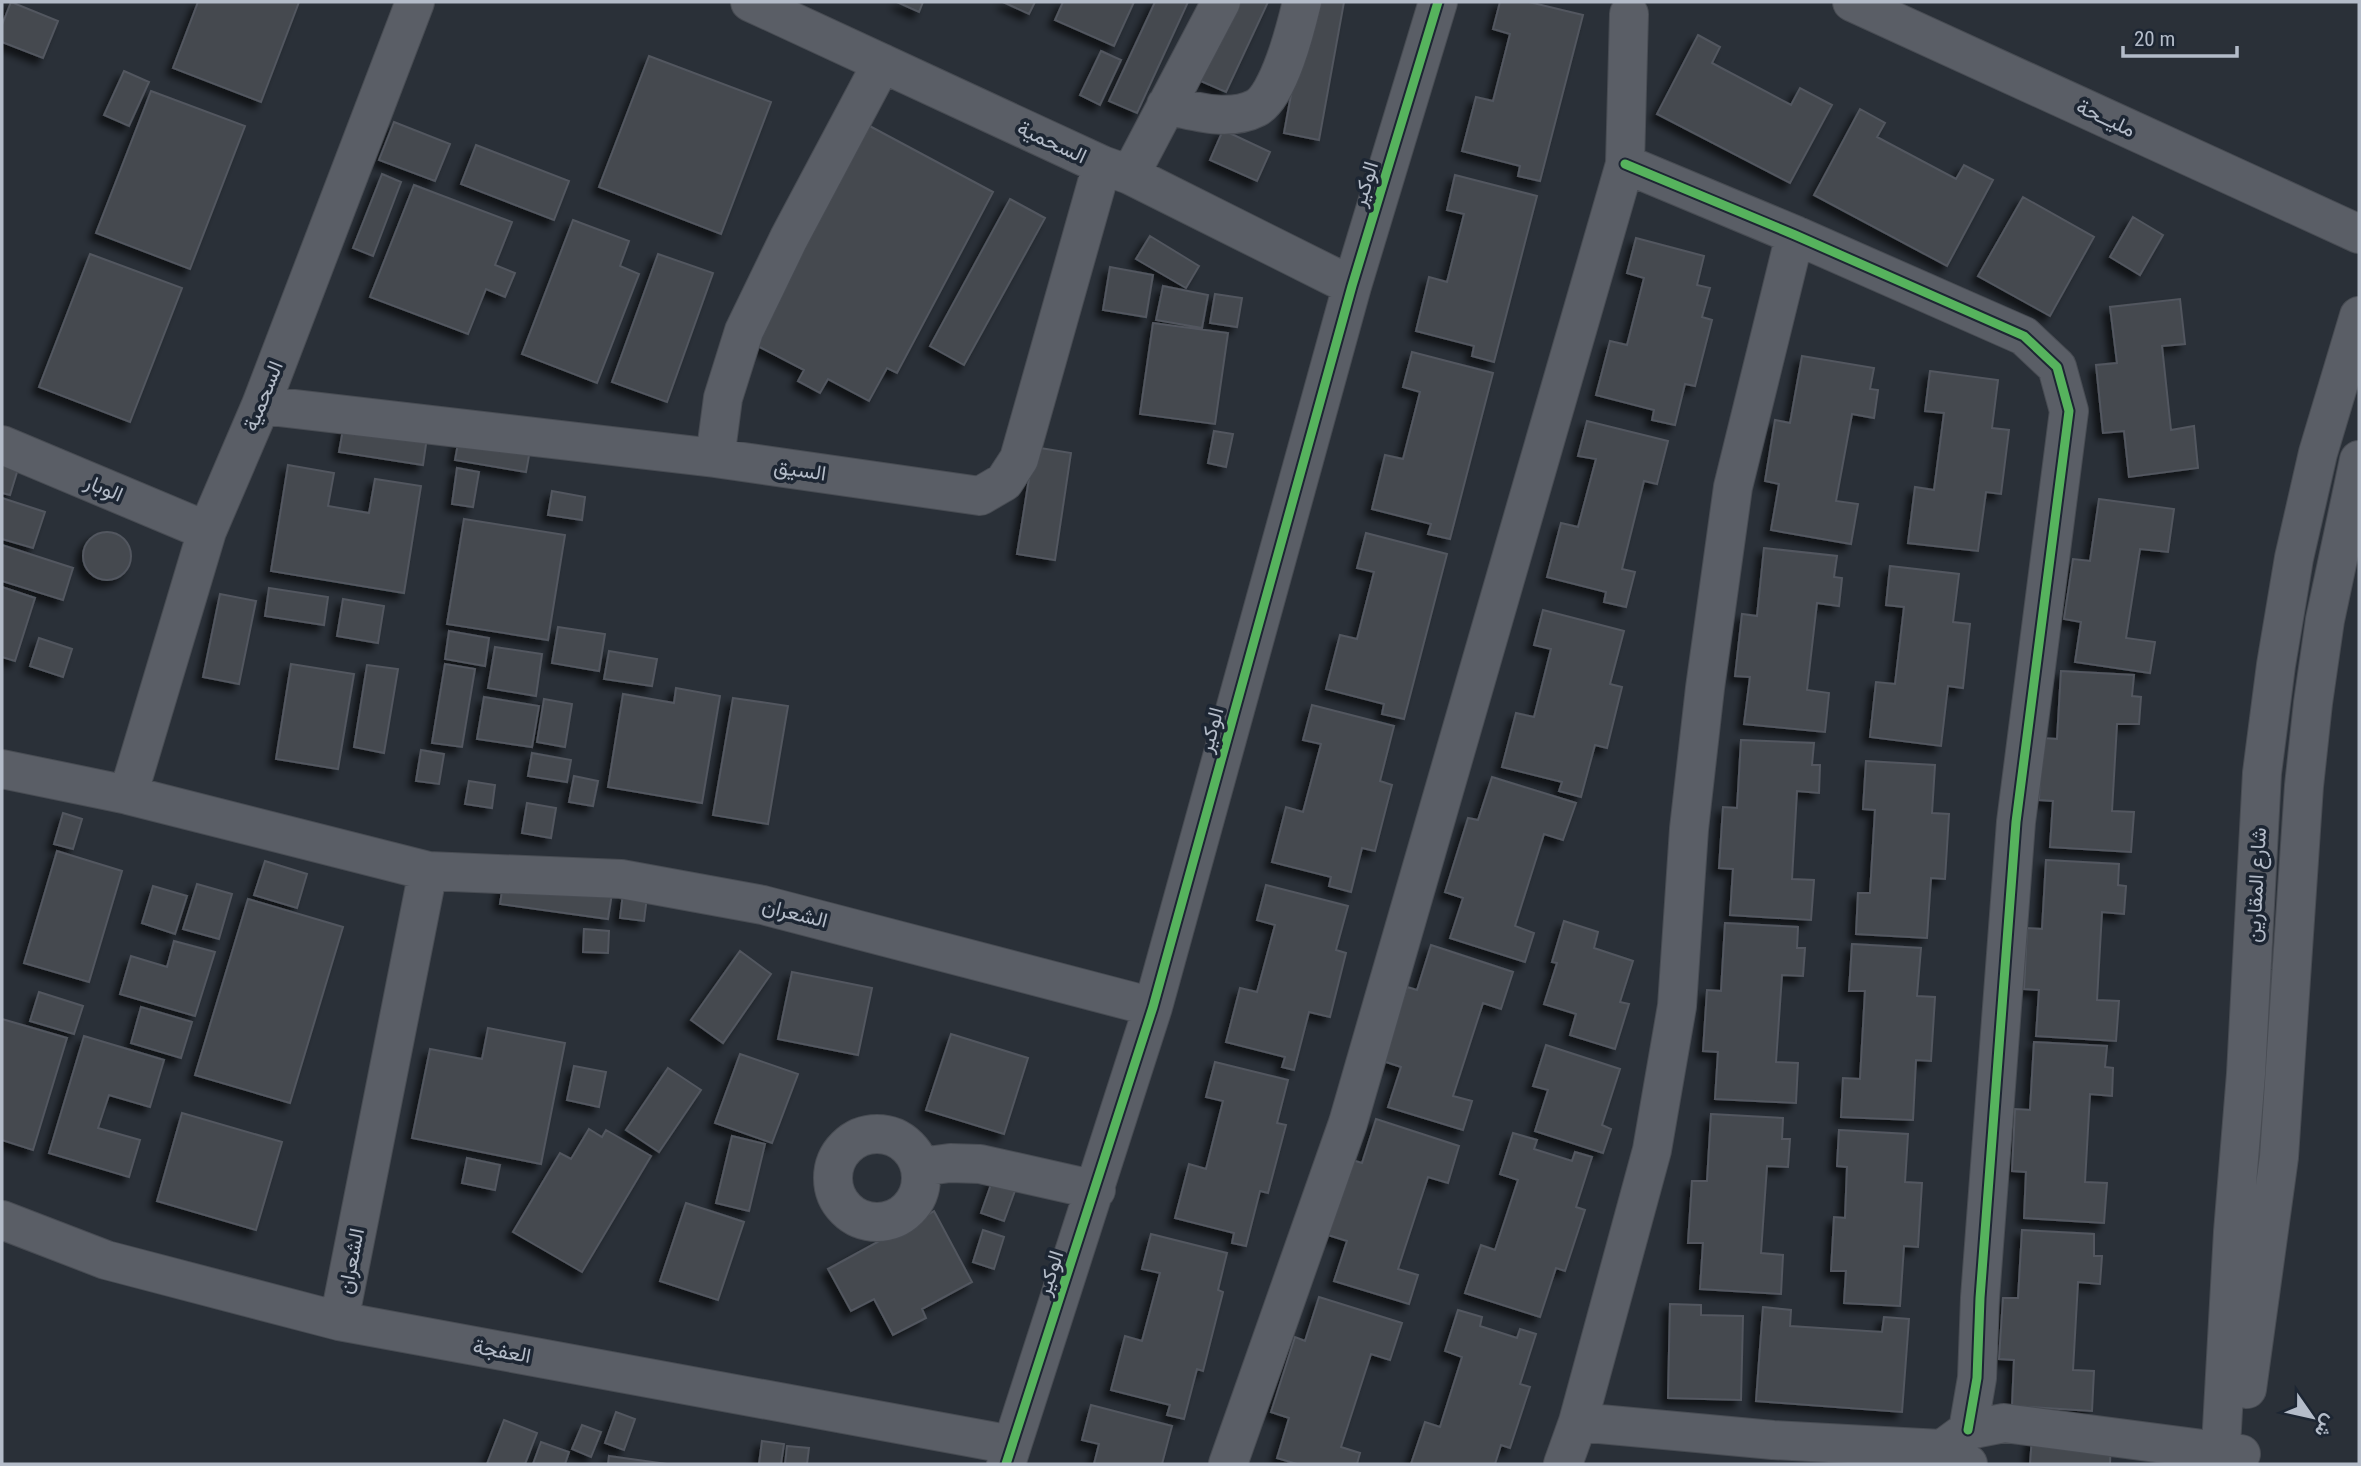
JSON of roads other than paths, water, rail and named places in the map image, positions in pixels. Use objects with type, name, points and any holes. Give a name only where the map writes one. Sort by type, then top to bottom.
[{"type":"street","name":"السحمية","points":[[128,795],[207,531],[261,405],[415,2]]},
{"type":"street","name":"السحمية","points":[[750,2],[1116,170],[1352,286]]},
{"type":"street","name":"السيق","points":[[261,405],[715,458],[980,496],[1004,482],[1019,459],[1116,170],[1166,105],[1221,2]]},
{"type":"street","points":[[1166,105],[1212,115],[1244,113],[1259,107],[1277,82],[1302,2]]},
{"type":"street","name":"الوكير","points":[[1009,1455],[1153,1007],[1352,286],[1438,2]]},
{"type":"street","name":"مليــحة","points":[[1852,2],[2359,234]]},
{"type":"street","points":[[1228,1464],[1348,1123],[1625,164],[1629,14]]},
{"type":"street","points":[[715,458],[723,398],[744,331],[789,238],[882,63]]},
{"type":"street","points":[[1625,164],[2024,336],[2057,367],[2069,411],[2016,822],[1980,1298],[1977,1378],[1959,1448]]},
{"type":"street","points":[[1563,1464],[1578,1422],[1652,1150],[1677,1006],[1693,791],[1733,487],[1795,235]]},
{"type":"street","name":"شارع المقارين","points":[[2230,1459],[2262,773],[2294,558],[2318,453],[2359,316]]},
{"type":"street","name":"الوبار","points":[[2,445],[207,531]]},
{"type":"street","name":"شارع المقارين","points":[[2230,1459],[2242,1420],[2279,1157],[2304,786],[2313,703],[2328,606],[2359,460]]},
{"type":"street","name":"الشعران","points":[[2,769],[128,795],[428,871],[621,879],[750,902],[1153,1007]]},
{"type":"street","name":"الشعران","points":[[339,1321],[428,871]]},
{"type":"street","points":[[920,1167],[950,1163],[980,1164],[1096,1190]]},
{"type":"street","name":"العفجة","points":[[2,1220],[106,1260],[339,1321],[1009,1455]]},
{"type":"street","points":[[1578,1422],[1773,1440],[1959,1448],[2004,1423],[2230,1459]]}]
